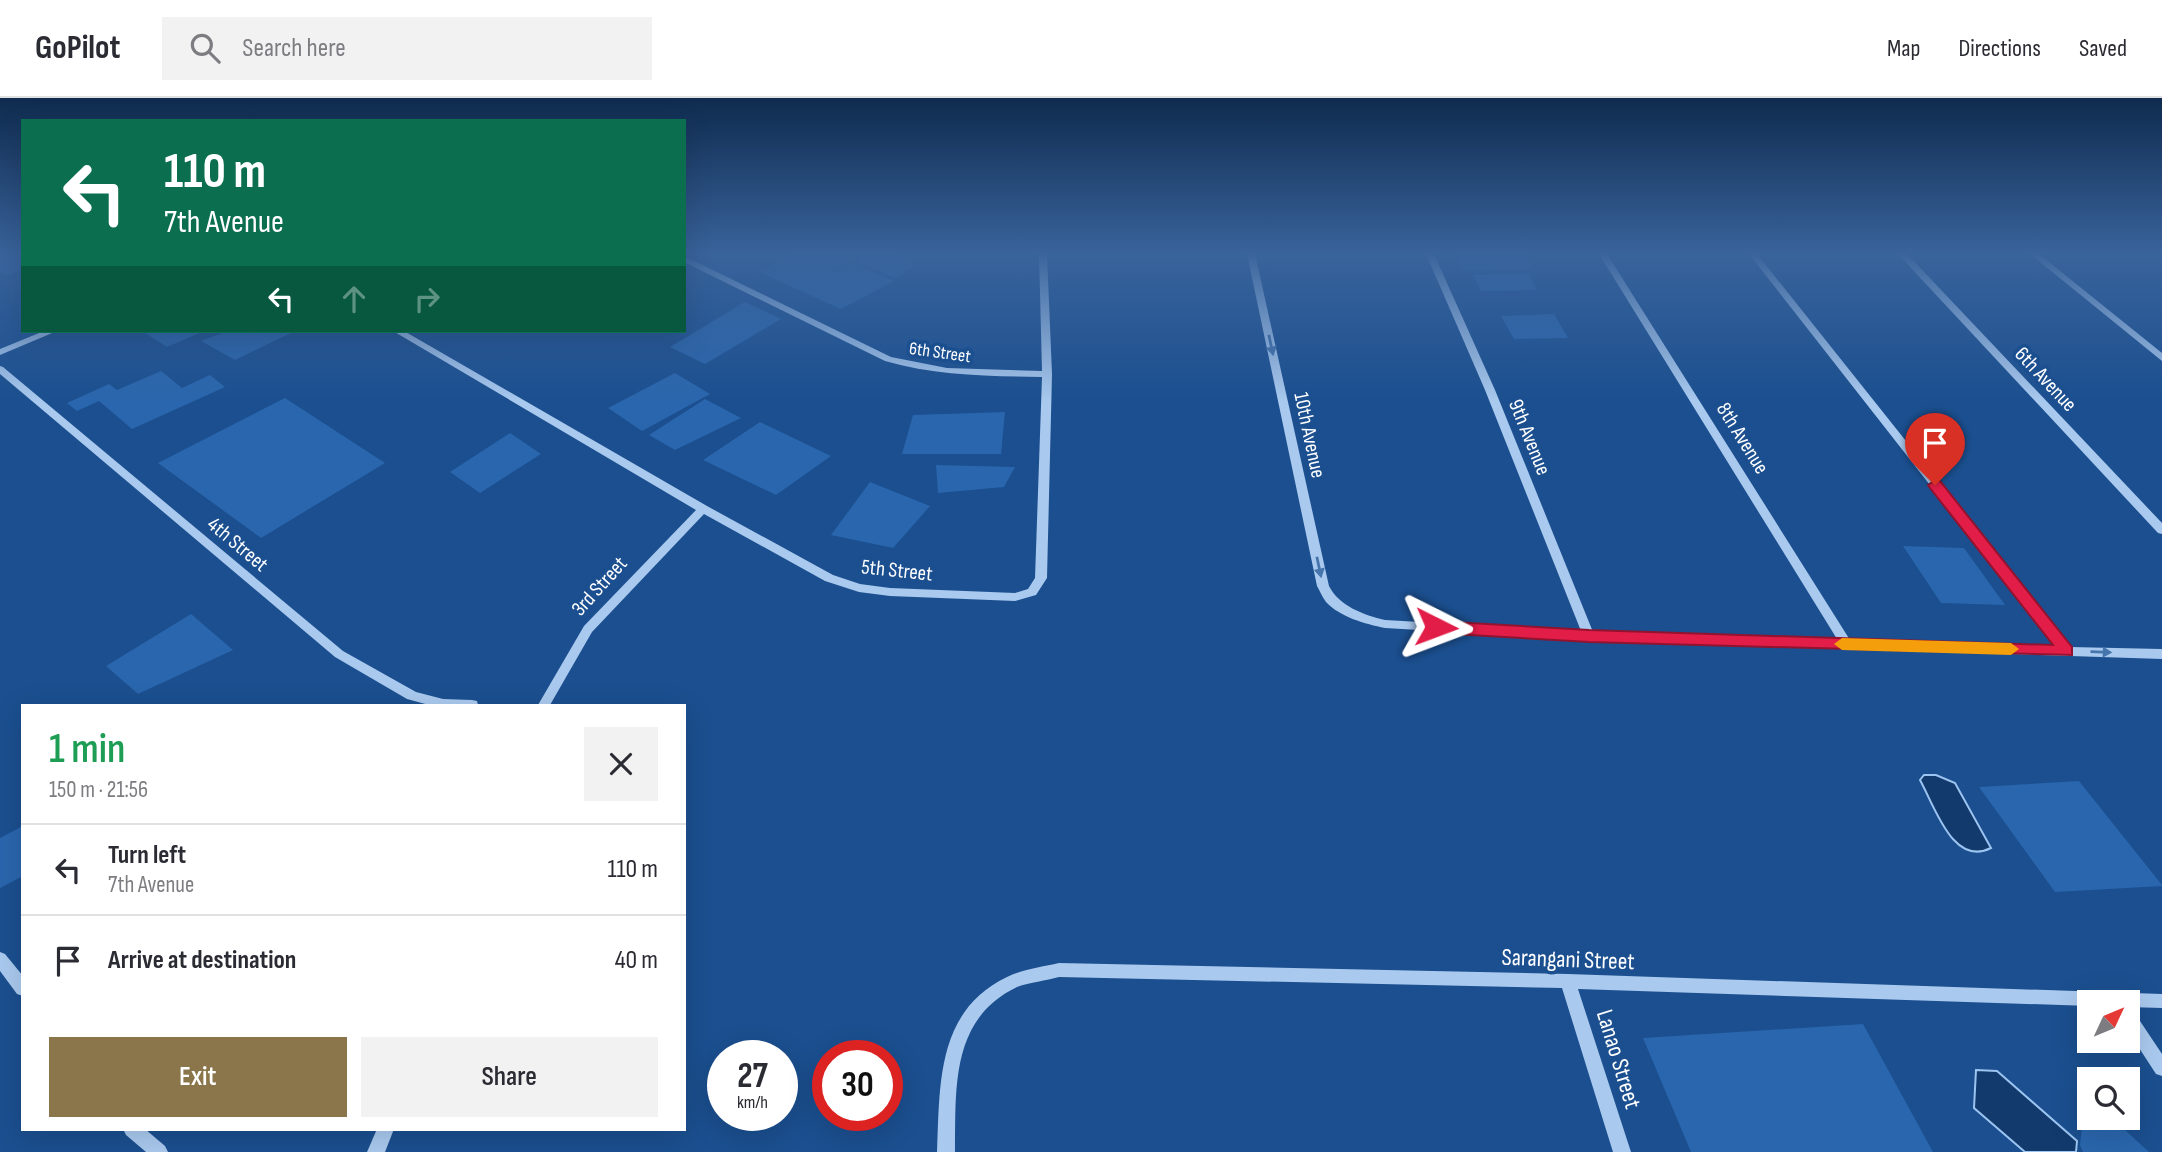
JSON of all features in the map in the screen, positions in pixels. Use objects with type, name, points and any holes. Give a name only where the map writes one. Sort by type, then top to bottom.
[{"type":"street","name":"6th Street","points":[[774,303],[888,359],[908,365],[953,372],[1047,374]]},
{"type":"street","name":"5th Street","points":[[401,333],[703,509],[829,578],[859,588],[890,592],[1025,596],[1037,586],[1041,578],[1047,374],[1044,303]]},
{"type":"street","name":"10th Avenue","points":[[1262,303],[1324,586],[1329,598],[1350,613],[1385,624],[1589,636]]},
{"type":"street","name":"9th Avenue","points":[[1452,303],[1490,390],[1589,636]]},
{"type":"street","name":"8th Avenue","points":[[1634,303],[1846,644]]},
{"type":"street","points":[[1792,303],[2067,651]]},
{"type":"street","name":"6th Avenue","points":[[1948,303],[2162,530]]},
{"type":"street","points":[[2095,303],[2162,358]]},
{"type":"street","points":[[0,352],[47,333]]},
{"type":"street","name":"4th Street","points":[[0,369],[339,654],[412,696],[443,704]]},
{"type":"street","name":"3rd Street","points":[[545,704],[588,629],[703,509]]},
{"type":"street","points":[[1589,636],[2162,654]]},
{"type":"street","points":[[0,959],[21,986]]},
{"type":"street","name":"Sarangani Street","points":[[980,1003],[1012,982],[1059,970],[1569,981],[2077,1000]]},
{"type":"street","name":"Lanao Street","points":[[1569,981],[1622,1152]]},
{"type":"street","name":"Sarangani Street","points":[[2140,1002],[2162,1001]]},
{"type":"street","points":[[946,1152],[950,1057],[962,1027],[980,1003]]},
{"type":"street","points":[[2140,1035],[2162,1068]]},
{"type":"street","points":[[134,1131],[159,1152]]},
{"type":"street","points":[[376,1152],[384,1131]]},
{"type":"water","points":[[1924,775],[1936,775],[1955,783],[1991,848],[1978,852],[1966,849],[1956,842],[1939,818],[1920,780]]},
{"type":"water","points":[[1976,1070],[1997,1071],[2077,1141],[2076,1152],[2025,1152],[1974,1108]]},
{"type":"building","points":[[743,303],[781,319],[705,364],[670,347]]},
{"type":"building","points":[[828,303],[852,303],[841,309]]},
{"type":"building","points":[[1554,314],[1568,338],[1514,339],[1501,316]]},
{"type":"building","points":[[145,333],[199,333],[167,347]]},
{"type":"building","points":[[223,333],[291,333],[235,360],[201,341]]},
{"type":"building","points":[[161,371],[182,388],[210,375],[225,387],[132,429],[99,401],[77,411],[67,403],[109,384],[117,390]]},
{"type":"building","points":[[675,373],[710,394],[642,431],[608,408]]},
{"type":"building","points":[[285,398],[385,463],[261,538],[158,463]]},
{"type":"building","points":[[705,399],[741,418],[675,450],[649,435]]},
{"type":"building","points":[[1005,412],[1001,454],[902,454],[913,415]]},
{"type":"building","points":[[760,422],[831,456],[776,495],[703,460]]},
{"type":"building","points":[[510,433],[541,454],[480,493],[450,472]]},
{"type":"building","points":[[936,465],[1015,467],[1004,487],[938,493]]},
{"type":"building","points":[[870,482],[930,506],[893,548],[831,535]]},
{"type":"building","points":[[1903,546],[1964,548],[2005,605],[1941,603]]},
{"type":"building","points":[[191,614],[233,650],[138,694],[106,666]]},
{"type":"building","points":[[2079,781],[2162,886],[2055,892],[1979,787]]},
{"type":"building","points":[[21,827],[21,877],[0,888],[0,838]]},
{"type":"building","points":[[1863,1024],[1933,1152],[1691,1152],[1643,1038]]},
{"type":"building","points":[[2082,1130],[2125,1130],[2149,1152],[2083,1152],[2080,1145]]},
{"type":"slow traffic","points":[[1842,644],[2011,649]]},
{"type":"route","points":[[1436,627],[1589,636],[2067,651],[1935,485]]}]
